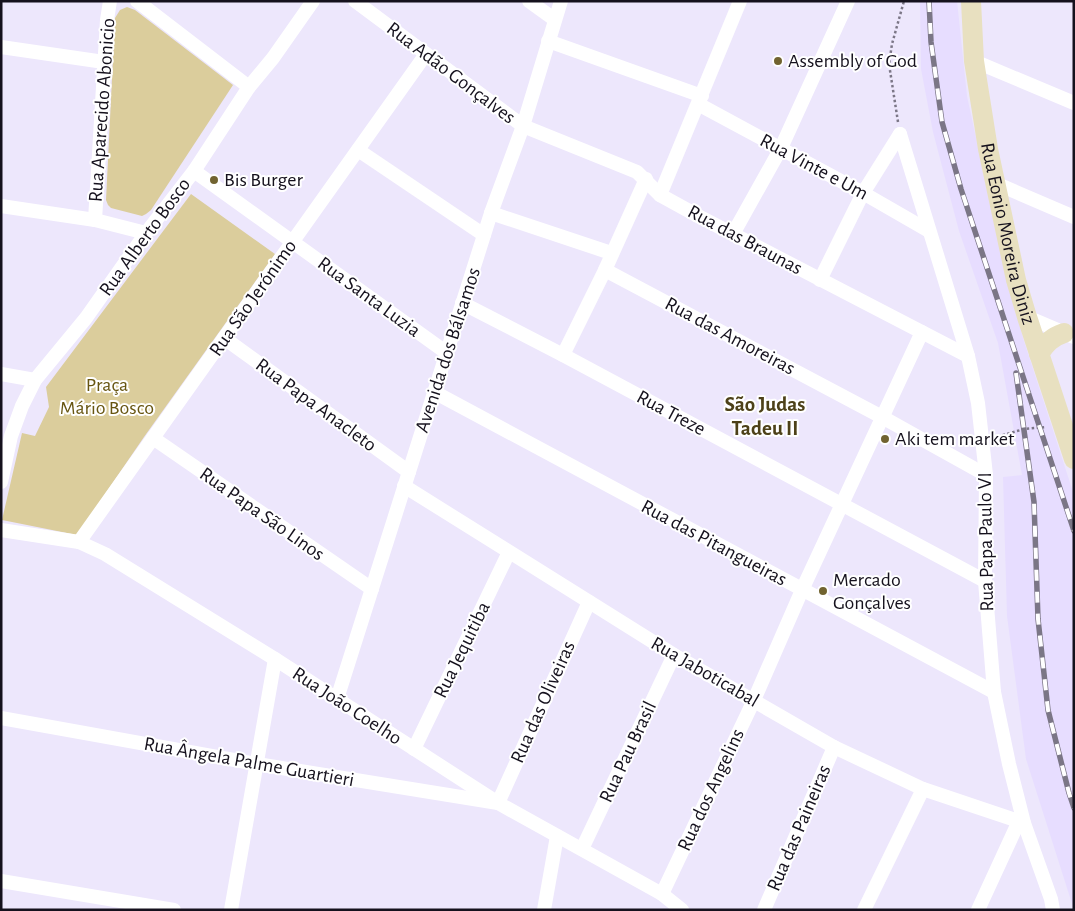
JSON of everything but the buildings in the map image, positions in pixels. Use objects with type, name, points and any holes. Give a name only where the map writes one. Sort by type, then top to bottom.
[{"type":"main road","name":"Rua Eonio Moreira Diniz","points":[[971,1],[974,61],[995,183],[1016,280],[1074,459]]},
{"type":"main road","points":[[1039,354],[1050,340],[1069,335]]},
{"type":"street","name":"Rua Aparecido Abonicio","points":[[95,220],[104,62],[110,1]]},
{"type":"street","points":[[137,1],[249,87]]},
{"type":"street","name":"Rua Alberto Bosco","points":[[1,482],[11,436],[22,406],[35,380],[86,318],[194,171],[249,87],[273,58],[313,1]]},
{"type":"street","name":"Rua Adão Gonçalves","points":[[354,1],[523,126]]},
{"type":"street","points":[[529,1],[554,19]]},
{"type":"street","name":"Avenida dos Bálsamos","points":[[337,699],[491,212],[523,126],[561,1]]},
{"type":"street","points":[[660,195],[740,1]]},
{"type":"street","points":[[733,234],[781,148],[848,1]]},
{"type":"street","name":"Rua Vinte e Um","points":[[548,41],[700,100],[781,148],[930,231]]},
{"type":"street","points":[[1,47],[104,62]]},
{"type":"street","name":"Rua São Jerónimo","points":[[79,542],[426,54]]},
{"type":"street","points":[[974,61],[1074,104]]},
{"type":"street","name":"Rua das Braunas","points":[[523,126],[637,172],[660,195],[968,356]]},
{"type":"street","points":[[820,280],[864,193],[900,134]]},
{"type":"street","name":"Rua Papa Paulo VI","points":[[900,134],[968,356],[978,403],[986,475],[985,581],[994,692],[1022,822],[1052,899],[1053,910]]},
{"type":"street","points":[[358,150],[484,235]]},
{"type":"street","name":"Rua Santa Luzia","points":[[194,171],[447,353]]},
{"type":"street","points":[[563,354],[605,270],[611,253],[646,179]]},
{"type":"street","points":[[995,183],[1074,217]]},
{"type":"street","points":[[1,206],[95,220],[146,234]]},
{"type":"street","points":[[491,212],[611,253]]},
{"type":"street","name":"Rua das Amoreiras","points":[[605,270],[882,416],[986,475]]},
{"type":"street","name":"Rua Treze","points":[[462,303],[563,354],[842,506],[985,581]]},
{"type":"street","points":[[1027,317],[1069,335]]},
{"type":"street","name":"Rua dos Angelins","points":[[662,894],[754,700],[802,590],[922,332]]},
{"type":"street","name":"Rua Papa Anacleto","points":[[224,338],[408,472]]},
{"type":"street","points":[[1,374],[35,380]]},
{"type":"street","name":"Rua das Pitangueiras","points":[[434,392],[994,692]]},
{"type":"street","name":"Rua Papa São Linos","points":[[153,438],[372,589]]},
{"type":"street","name":"Rua Jaboticabal","points":[[404,486],[674,655],[834,747],[923,789],[1022,822]]},
{"type":"street","name":"Rua João Coelho","points":[[1,530],[79,542],[105,554],[276,659],[498,803],[662,894],[682,910]]},
{"type":"street","name":"Rua Jequitiba","points":[[414,749],[509,552]]},
{"type":"street","name":"Rua das Oliveiras","points":[[498,803],[589,602]]},
{"type":"street","name":"Rua Pau Brasil","points":[[582,849],[674,655]]},
{"type":"street","points":[[231,910],[276,659]]},
{"type":"street","name":"Rua Ângela Palme Guartieri","points":[[1,718],[257,764],[498,803]]},
{"type":"street","name":"Rua das Paineiras","points":[[764,910],[834,747]]},
{"type":"street","points":[[864,910],[923,789]]},
{"type":"street","points":[[978,910],[1022,822]]},
{"type":"street","points":[[544,910],[557,836]]},
{"type":"street","points":[[1,882],[174,910]]},
{"type":"path","points":[[900,134],[889,64],[892,44],[904,1]]},
{"type":"path","points":[[982,441],[1024,429],[1063,424]]},
{"type":"shaded area","points":[[920,1],[957,1],[967,96],[1002,259],[1023,338],[1074,495],[1074,910],[1026,759],[1007,616],[1003,477],[1022,475],[998,343],[959,231],[933,132],[921,69]]},
{"type":"green space","points":[[127,7],[135,10],[233,85],[151,210],[142,216],[111,208],[106,200],[115,18],[120,10]]},
{"type":"green space","name":"Praça Mário Bosco","points":[[191,194],[275,254],[144,437],[77,535],[2,520],[22,433],[35,436],[49,407],[46,387]]},
{"type":"railway","points":[[929,1],[931,42],[942,122],[961,189],[1074,531]]},
{"type":"railway","points":[[1016,373],[1034,502],[1038,619],[1048,710],[1074,808]]},
{"type":"place","name":"Assembly of God","points":[[778,61]]},
{"type":"place","name":"Bis Burger","points":[[214,180]]},
{"type":"place","name":"Aki tem market","points":[[885,439]]},
{"type":"place","name":"Mercado Gonçalves","points":[[823,591]]},
{"type":"district","name":"São Judas Tadeu II","points":[[765,416]]}]
